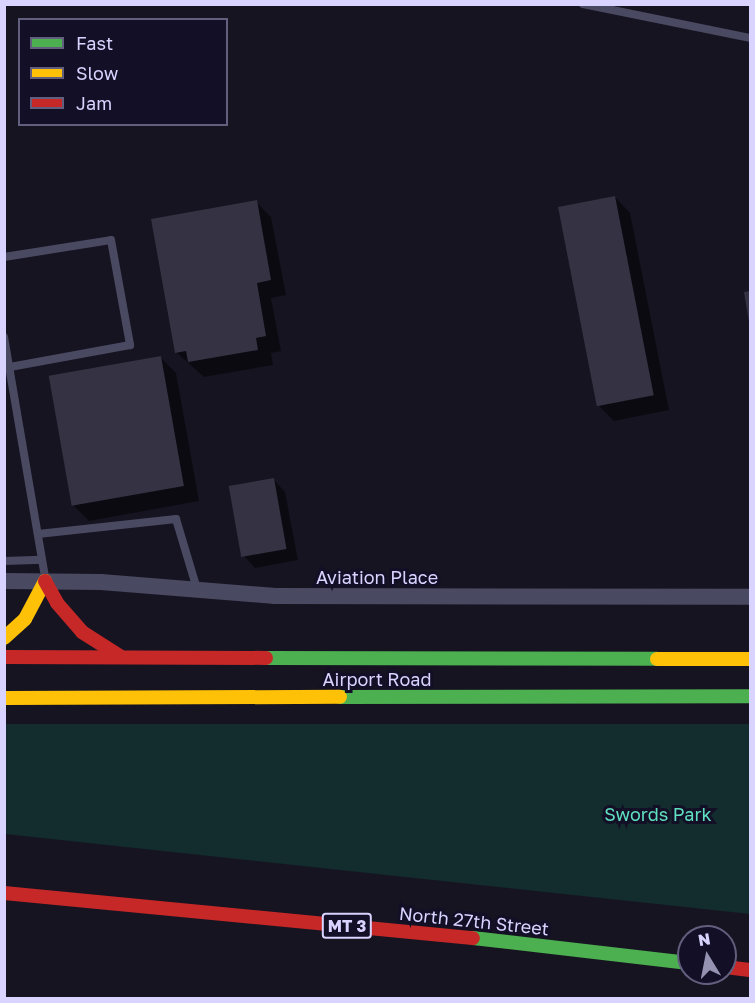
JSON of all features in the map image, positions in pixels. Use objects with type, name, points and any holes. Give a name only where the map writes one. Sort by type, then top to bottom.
[{"type":"main road","points":[[4,638],[25,619],[45,581]]},
{"type":"main road","points":[[45,581],[57,603],[82,632],[96,644],[122,657]]},
{"type":"main road","name":"Airport Road","points":[[4,657],[750,659]]},
{"type":"main road","name":"Airport Road","points":[[4,698],[750,696]]},
{"type":"main road","name":"North 27th Street","points":[[4,893],[492,940],[677,962]]},
{"type":"street","name":"Aviation Place","points":[[4,581],[197,589],[275,596],[750,597]]},
{"type":"lane","points":[[583,4],[750,39]]},
{"type":"lane","points":[[4,257],[111,240],[130,345],[10,367]]},
{"type":"lane","points":[[4,337],[45,581]]},
{"type":"lane","points":[[38,534],[176,519],[197,589]]},
{"type":"lane","points":[[4,561],[42,560]]},
{"type":"green space","name":"Swords Park","points":[[5,724],[750,724],[750,914],[5,834]]},
{"type":"building","points":[[615,196],[654,395],[597,406],[558,207]]},
{"type":"building","points":[[257,200],[271,280],[257,283],[266,336],[256,338],[258,350],[188,362],[186,351],[175,353],[151,219]]},
{"type":"building","points":[[750,291],[750,321],[749,322],[744,292]]},
{"type":"building","points":[[161,356],[184,486],[72,506],[49,376]]},
{"type":"building","points":[[274,478],[287,549],[241,557],[229,486]]},
{"type":"traffic: fast","points":[[266,658],[657,659]]},
{"type":"traffic: fast","points":[[340,697],[750,696]]},
{"type":"traffic: fast","points":[[473,938],[677,962]]},
{"type":"traffic: slow","points":[[4,638],[25,619],[45,581]]},
{"type":"traffic: slow","points":[[657,659],[750,659]]},
{"type":"traffic: slow","points":[[4,698],[340,697]]},
{"type":"traffic: jam","points":[[45,581],[57,603],[82,632],[120,656]]},
{"type":"traffic: jam","points":[[4,657],[266,658]]},
{"type":"traffic: jam","points":[[4,893],[473,938]]},
{"type":"traffic: jam","points":[[737,968],[750,970]]}]
